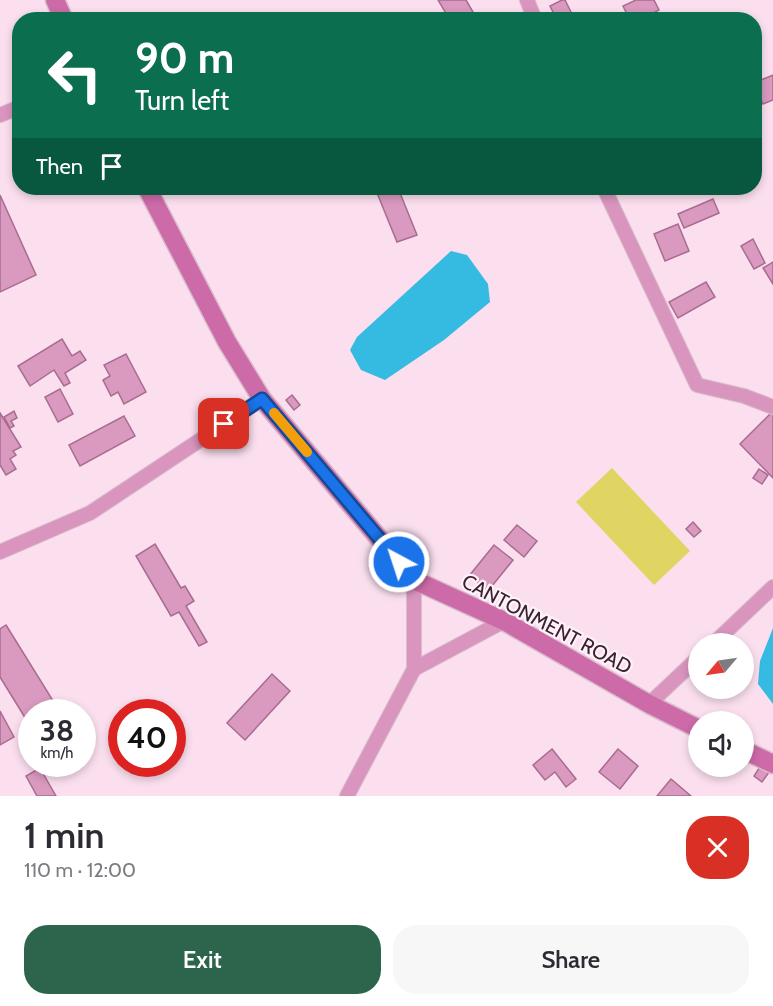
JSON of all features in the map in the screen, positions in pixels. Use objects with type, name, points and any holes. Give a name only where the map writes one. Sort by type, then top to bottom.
[{"type":"street","name":"CANTONMENT ROAD","points":[[151,195],[227,342],[262,399],[414,580],[504,621],[649,704],[688,724]]},
{"type":"street","points":[[607,195],[697,385],[744,396],[773,407]]},
{"type":"street","points":[[0,552],[90,513],[262,399]]},
{"type":"street","points":[[347,796],[414,669],[414,580]]},
{"type":"street","points":[[725,633],[773,587]]},
{"type":"street","points":[[414,669],[504,621]]},
{"type":"street","points":[[649,704],[688,667]]},
{"type":"street","points":[[754,755],[773,764]]},
{"type":"shaded area","points":[[612,468],[690,551],[654,585],[576,502]]},
{"type":"water","points":[[451,251],[467,255],[488,284],[490,302],[444,340],[385,380],[361,370],[350,350],[357,337]]},
{"type":"water","points":[[773,628],[773,704],[758,684],[760,661]]},
{"type":"building","points":[[438,0],[466,0],[473,12],[445,12]]},
{"type":"building","points":[[565,0],[571,12],[553,12],[550,6]]},
{"type":"building","points":[[636,0],[654,0],[659,10],[626,12],[623,6]]},
{"type":"building","points":[[773,75],[773,100],[763,104],[762,102],[762,80]]},
{"type":"building","points":[[0,195],[36,275],[0,292]]},
{"type":"building","points":[[378,195],[401,195],[417,235],[397,242]]},
{"type":"building","points":[[713,199],[719,213],[684,228],[678,214]]},
{"type":"building","points":[[678,224],[689,251],[665,261],[654,234]]},
{"type":"building","points":[[753,239],[765,263],[754,269],[741,246]]},
{"type":"building","points":[[773,262],[773,284],[763,268]]},
{"type":"building","points":[[706,282],[715,297],[678,318],[669,302]]},
{"type":"building","points":[[62,339],[72,356],[80,351],[86,360],[65,373],[70,383],[64,386],[54,370],[30,386],[18,366]]},
{"type":"building","points":[[126,354],[146,392],[124,404],[118,392],[111,396],[103,380],[110,376],[104,365]]},
{"type":"building","points":[[60,389],[73,414],[58,422],[45,397]]},
{"type":"building","points":[[292,395],[300,405],[294,410],[286,400]]},
{"type":"building","points":[[14,411],[17,418],[11,421],[14,426],[10,428],[4,417]]},
{"type":"building","points":[[773,411],[773,478],[740,444]]},
{"type":"building","points":[[0,413],[21,447],[13,451],[16,455],[10,459],[16,469],[6,475],[0,465]]},
{"type":"building","points":[[124,416],[135,436],[80,466],[69,445]]},
{"type":"building","points":[[759,469],[768,475],[762,484],[753,478]]},
{"type":"building","points":[[693,522],[701,531],[694,537],[686,529]]},
{"type":"building","points":[[517,525],[537,541],[524,557],[504,540]]},
{"type":"building","points":[[155,544],[181,588],[185,586],[194,601],[186,606],[207,642],[199,646],[179,612],[171,616],[136,556]]},
{"type":"building","points":[[494,545],[513,560],[488,591],[469,576]]},
{"type":"building","points":[[6,625],[52,699],[18,699],[18,706],[0,677],[0,629]]},
{"type":"building","points":[[272,674],[290,691],[245,740],[227,723]]},
{"type":"building","points":[[0,711],[14,737],[0,745]]},
{"type":"building","points":[[552,749],[576,779],[566,787],[555,772],[545,780],[533,765]]},
{"type":"building","points":[[618,749],[638,766],[620,789],[599,772]]},
{"type":"building","points":[[763,762],[772,768],[762,782],[754,776]]},
{"type":"building","points":[[27,777],[45,777],[56,796],[37,796]]},
{"type":"building","points":[[671,779],[691,796],[657,796]]},
{"type":"slow traffic","points":[[274,413],[307,452]]},
{"type":"route","points":[[224,424],[262,399],[399,562]]}]
